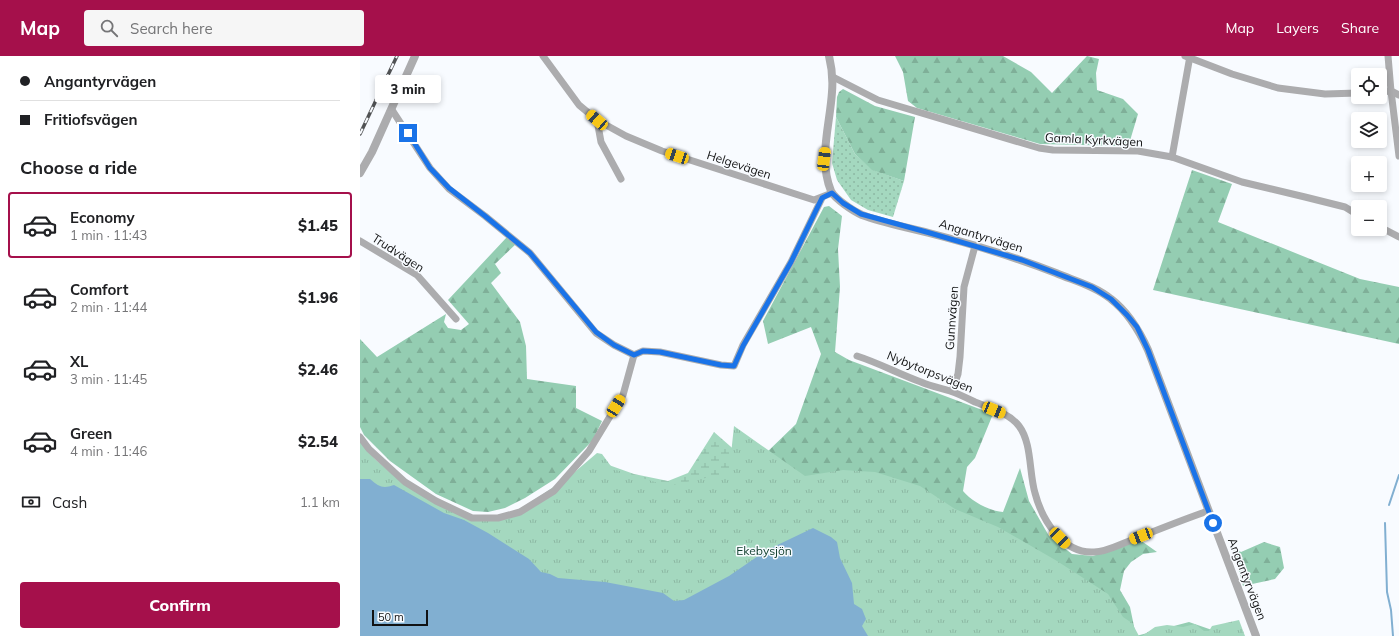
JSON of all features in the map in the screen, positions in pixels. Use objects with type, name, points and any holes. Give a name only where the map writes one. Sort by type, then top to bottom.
[{"type":"street","points":[[360,172],[372,152],[392,110],[415,56]]},
{"type":"street","name":"Helgevägen","points":[[543,56],[579,105],[597,120],[626,136],[662,151],[814,200],[822,198]]},
{"type":"street","points":[[634,355],[643,351],[660,352],[721,365],[734,366],[743,346],[791,262],[822,198],[832,193],[826,176],[824,159],[833,77],[829,56]]},
{"type":"street","points":[[1172,157],[1188,56],[1232,74],[1278,88],[1325,94],[1351,93]]},
{"type":"street","points":[[1388,56],[1399,156]]},
{"type":"street","name":"Gamla Kyrkvägen","points":[[833,77],[878,100],[1039,148],[1053,150],[1138,151],[1172,157],[1242,182],[1305,197],[1345,208],[1351,211]]},
{"type":"street","points":[[1387,91],[1391,91],[1399,95]]},
{"type":"street","points":[[392,110],[430,168],[449,188],[530,253],[596,332],[614,345],[634,355]]},
{"type":"street","points":[[597,120],[601,142],[621,178]]},
{"type":"street","name":"Angantyrvägen","points":[[832,193],[843,203],[861,214],[1022,260],[1092,287],[1111,299],[1127,315],[1137,327],[1148,350],[1256,636]]},
{"type":"street","points":[[1387,231],[1399,237]]},
{"type":"street","name":"Trudvägen","points":[[360,241],[417,275],[456,319]]},
{"type":"street","name":"Gunnvägen","points":[[952,391],[958,374],[960,357],[964,288],[975,246]]},
{"type":"street","points":[[360,437],[369,449],[405,482],[436,501],[472,518],[498,518],[520,512],[554,491],[589,452],[623,395],[634,355]]},
{"type":"street","name":"Nybytorpsvägen","points":[[857,356],[876,362],[902,375],[923,383],[952,391],[1002,413],[1018,425],[1023,432],[1027,444],[1037,504],[1054,532],[1066,544],[1076,550],[1095,552],[1112,548],[1208,511]]},
{"type":"green space","points":[[895,56],[1003,56],[1031,72],[1052,93],[1087,56],[1099,59],[1096,73],[1097,90],[1123,99],[1138,114],[1129,144],[1124,146],[1040,144],[917,108],[908,101],[903,72]]},
{"type":"green space","points":[[843,89],[875,106],[915,117],[904,181],[872,170],[855,154],[836,117],[837,97],[839,92]]},
{"type":"green space","points":[[836,117],[855,154],[873,170],[904,181],[893,217],[868,210],[851,200],[837,180],[832,163]]},
{"type":"green space","points":[[1192,170],[1232,184],[1218,222],[1360,279],[1399,287],[1399,344],[1153,290]]},
{"type":"green space","points":[[829,206],[842,216],[838,249],[840,287],[835,352],[849,360],[993,414],[975,458],[967,467],[963,491],[976,502],[993,510],[1003,512],[1020,468],[1029,501],[1049,536],[1072,554],[1093,556],[1140,540],[1157,552],[1143,554],[1131,562],[1124,571],[1120,590],[1130,607],[1136,636],[1131,636],[761,458],[796,424],[821,354],[811,327],[768,344],[763,321],[824,207]]},
{"type":"green space","points":[[507,237],[516,244],[495,264],[501,273],[491,283],[520,322],[526,346],[527,379],[576,386],[576,408],[602,421],[593,440],[555,479],[525,498],[505,508],[488,512],[473,511],[436,494],[390,461],[364,435],[360,427],[360,339],[377,357],[446,314],[444,322],[448,328],[461,330],[469,324],[448,300]]},
{"type":"green space","name":"Ekebysjön","points":[[734,426],[805,476],[843,470],[875,472],[920,486],[955,509],[998,527],[1057,561],[1108,594],[1123,617],[1132,623],[1139,636],[360,636],[360,442],[375,459],[399,480],[447,509],[484,518],[516,512],[570,476],[597,453],[602,454],[613,469],[668,486],[729,473]]},
{"type":"green space","points":[[714,432],[738,453],[761,458],[671,511],[592,459],[634,474],[668,481],[688,473]]},
{"type":"green space","points":[[1264,542],[1280,547],[1284,568],[1275,579],[1243,586],[1232,546],[1241,552]]},
{"type":"green space","points":[[1239,620],[1245,636],[1142,636],[1155,627],[1167,625],[1183,627],[1195,624],[1204,631],[1209,631],[1212,626]]},
{"type":"green space","points":[[1189,622],[1212,630],[1242,636],[1136,636]]},
{"type":"water","name":"Ekebysjön","points":[[360,479],[370,479],[381,486],[387,487],[394,485],[444,513],[464,520],[488,533],[529,559],[541,572],[558,578],[605,582],[663,593],[674,601],[684,600],[729,576],[767,550],[813,528],[831,537],[837,542],[840,558],[852,583],[854,604],[862,609],[866,619],[862,626],[868,636],[360,636]]},
{"type":"waterway","points":[[1389,505],[1399,475]]},
{"type":"waterway","points":[[1385,523],[1387,592],[1391,610],[1393,636]]},
{"type":"railway","points":[[360,134],[397,56]]},
{"type":"route","points":[[408,133],[430,168],[449,188],[530,253],[596,332],[614,345],[634,355],[643,351],[660,352],[721,365],[734,366],[743,346],[791,262],[822,198],[832,193],[854,211],[872,218],[1022,260],[1092,287],[1111,299],[1137,327],[1148,350],[1213,523]]}]
